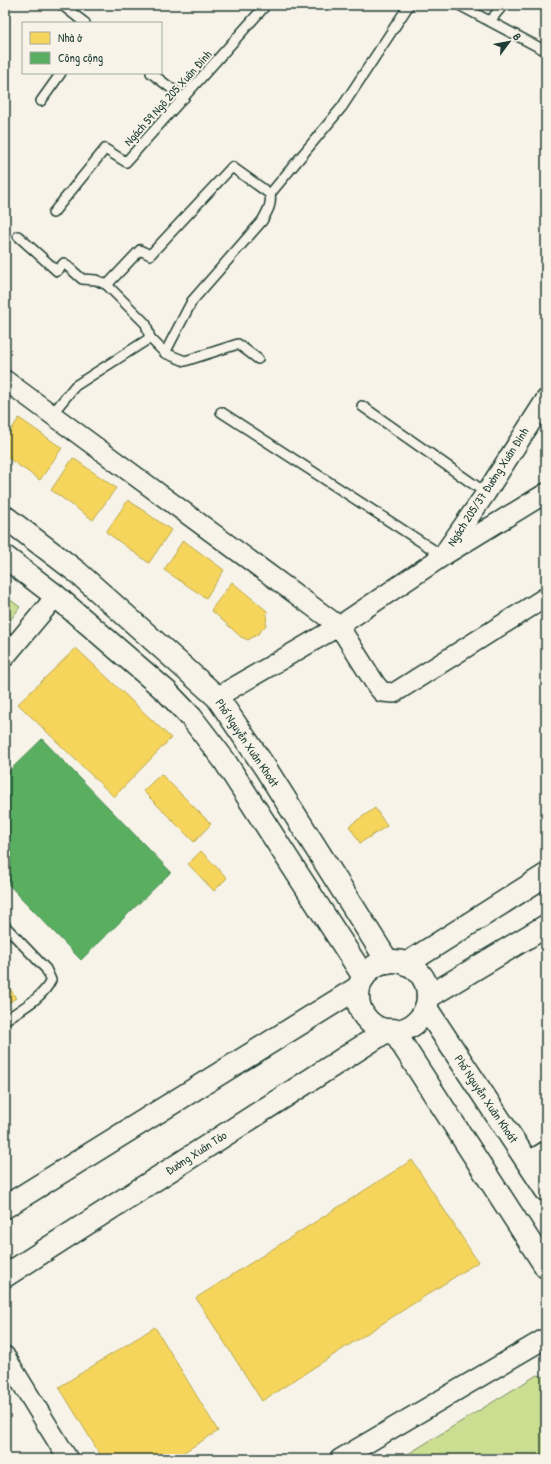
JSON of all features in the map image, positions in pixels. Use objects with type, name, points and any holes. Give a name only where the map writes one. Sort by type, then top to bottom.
[{"type":"street","points":[[5,380],[339,626],[376,685],[382,692],[394,693],[546,596]]},
{"type":"street","name":"Ngách 205/37 Đường Xuân Đỉnh","points":[[443,556],[486,493],[546,399]]},
{"type":"street","points":[[191,717],[217,697],[339,626],[443,556],[546,492]]},
{"type":"street","name":"Phố Nguyễn Xuân Khoát","points":[[5,517],[77,572],[217,697],[397,963]]},
{"type":"street","points":[[5,557],[56,596],[167,692],[191,717],[224,760],[362,982]]},
{"type":"street","points":[[5,657],[56,596]]},
{"type":"street","points":[[397,963],[413,967],[421,975],[426,985],[427,1002],[420,1018],[411,1026],[391,1030],[377,1027],[368,1020],[361,1010],[358,998],[362,982],[371,968],[397,963],[546,875]]},
{"type":"street","points":[[427,1002],[546,926]]},
{"type":"street","points":[[5,1207],[362,982]]},
{"type":"street","name":"Phố Nguyễn Xuân Khoát","points":[[427,1002],[537,1156],[546,1190]]},
{"type":"street","points":[[391,1030],[546,1267]]},
{"type":"street","name":"Đường Xuân Tảo","points":[[5,1276],[391,1030]]},
{"type":"street","points":[[340,1459],[546,1338]]},
{"type":"street","points":[[5,1356],[68,1459]]},
{"type":"lane","points":[[62,5],[84,22]]},
{"type":"lane","name":"Ngách 59 Ngõ 205 Xuân Đỉnh","points":[[53,213],[105,149],[126,162],[266,5]]},
{"type":"lane","points":[[270,194],[342,108],[409,5]]},
{"type":"lane","points":[[459,5],[546,51]]},
{"type":"lane","points":[[490,21],[503,5]]},
{"type":"lane","points":[[40,101],[60,74]]},
{"type":"lane","points":[[152,74],[184,98]]},
{"type":"lane","points":[[107,285],[140,250],[150,255],[232,167],[270,194],[270,207],[262,221],[192,301],[165,353]]},
{"type":"lane","points":[[18,236],[57,271],[64,263],[82,279],[96,280],[107,285],[146,324],[150,338],[165,353],[185,361],[238,344],[258,359]]},
{"type":"lane","points":[[52,414],[75,386],[150,338]]},
{"type":"lane","points":[[362,406],[486,493]]},
{"type":"lane","points":[[221,412],[443,556]]},
{"type":"lane","points":[[5,926],[46,969],[51,980],[49,986],[38,997],[5,1020]]},
{"type":"green space","points":[[5,596],[20,607],[5,627]]},
{"type":"green space","points":[[537,1375],[546,1377],[546,1459],[400,1459]]},
{"type":"building: Nhà ở","points":[[5,399],[11,403],[5,412]]},
{"type":"building: Nhà ở","points":[[19,418],[62,448],[40,480],[5,456],[5,439]]},
{"type":"building: Nhà ở","points":[[73,458],[116,488],[93,520],[51,490]]},
{"type":"building: Nhà ở","points":[[128,500],[171,530],[149,563],[106,532]]},
{"type":"building: Nhà ở","points":[[183,540],[224,570],[206,598],[164,570]]},
{"type":"building: Nhà ở","points":[[232,582],[267,611],[266,625],[258,634],[248,640],[241,637],[211,610]]},
{"type":"building: Nhà ở","points":[[76,648],[171,738],[114,797],[18,704]]},
{"type":"building: Nhà ở","points":[[161,774],[211,824],[194,842],[143,791]]},
{"type":"building: Nhà ở","points":[[375,808],[387,826],[360,843],[349,826]]},
{"type":"building: Nhà ở","points":[[201,851],[227,878],[214,891],[188,864]]},
{"type":"building: Nhà ở","points":[[5,981],[16,998],[5,1005]]},
{"type":"building: Nhà ở","points":[[412,1160],[478,1262],[262,1401],[196,1298]]},
{"type":"building: Nhà ở","points":[[155,1327],[218,1431],[173,1459],[103,1459],[59,1387]]},
{"type":"building: Công cộng","points":[[42,739],[171,872],[81,960],[5,881],[5,775]]}]
